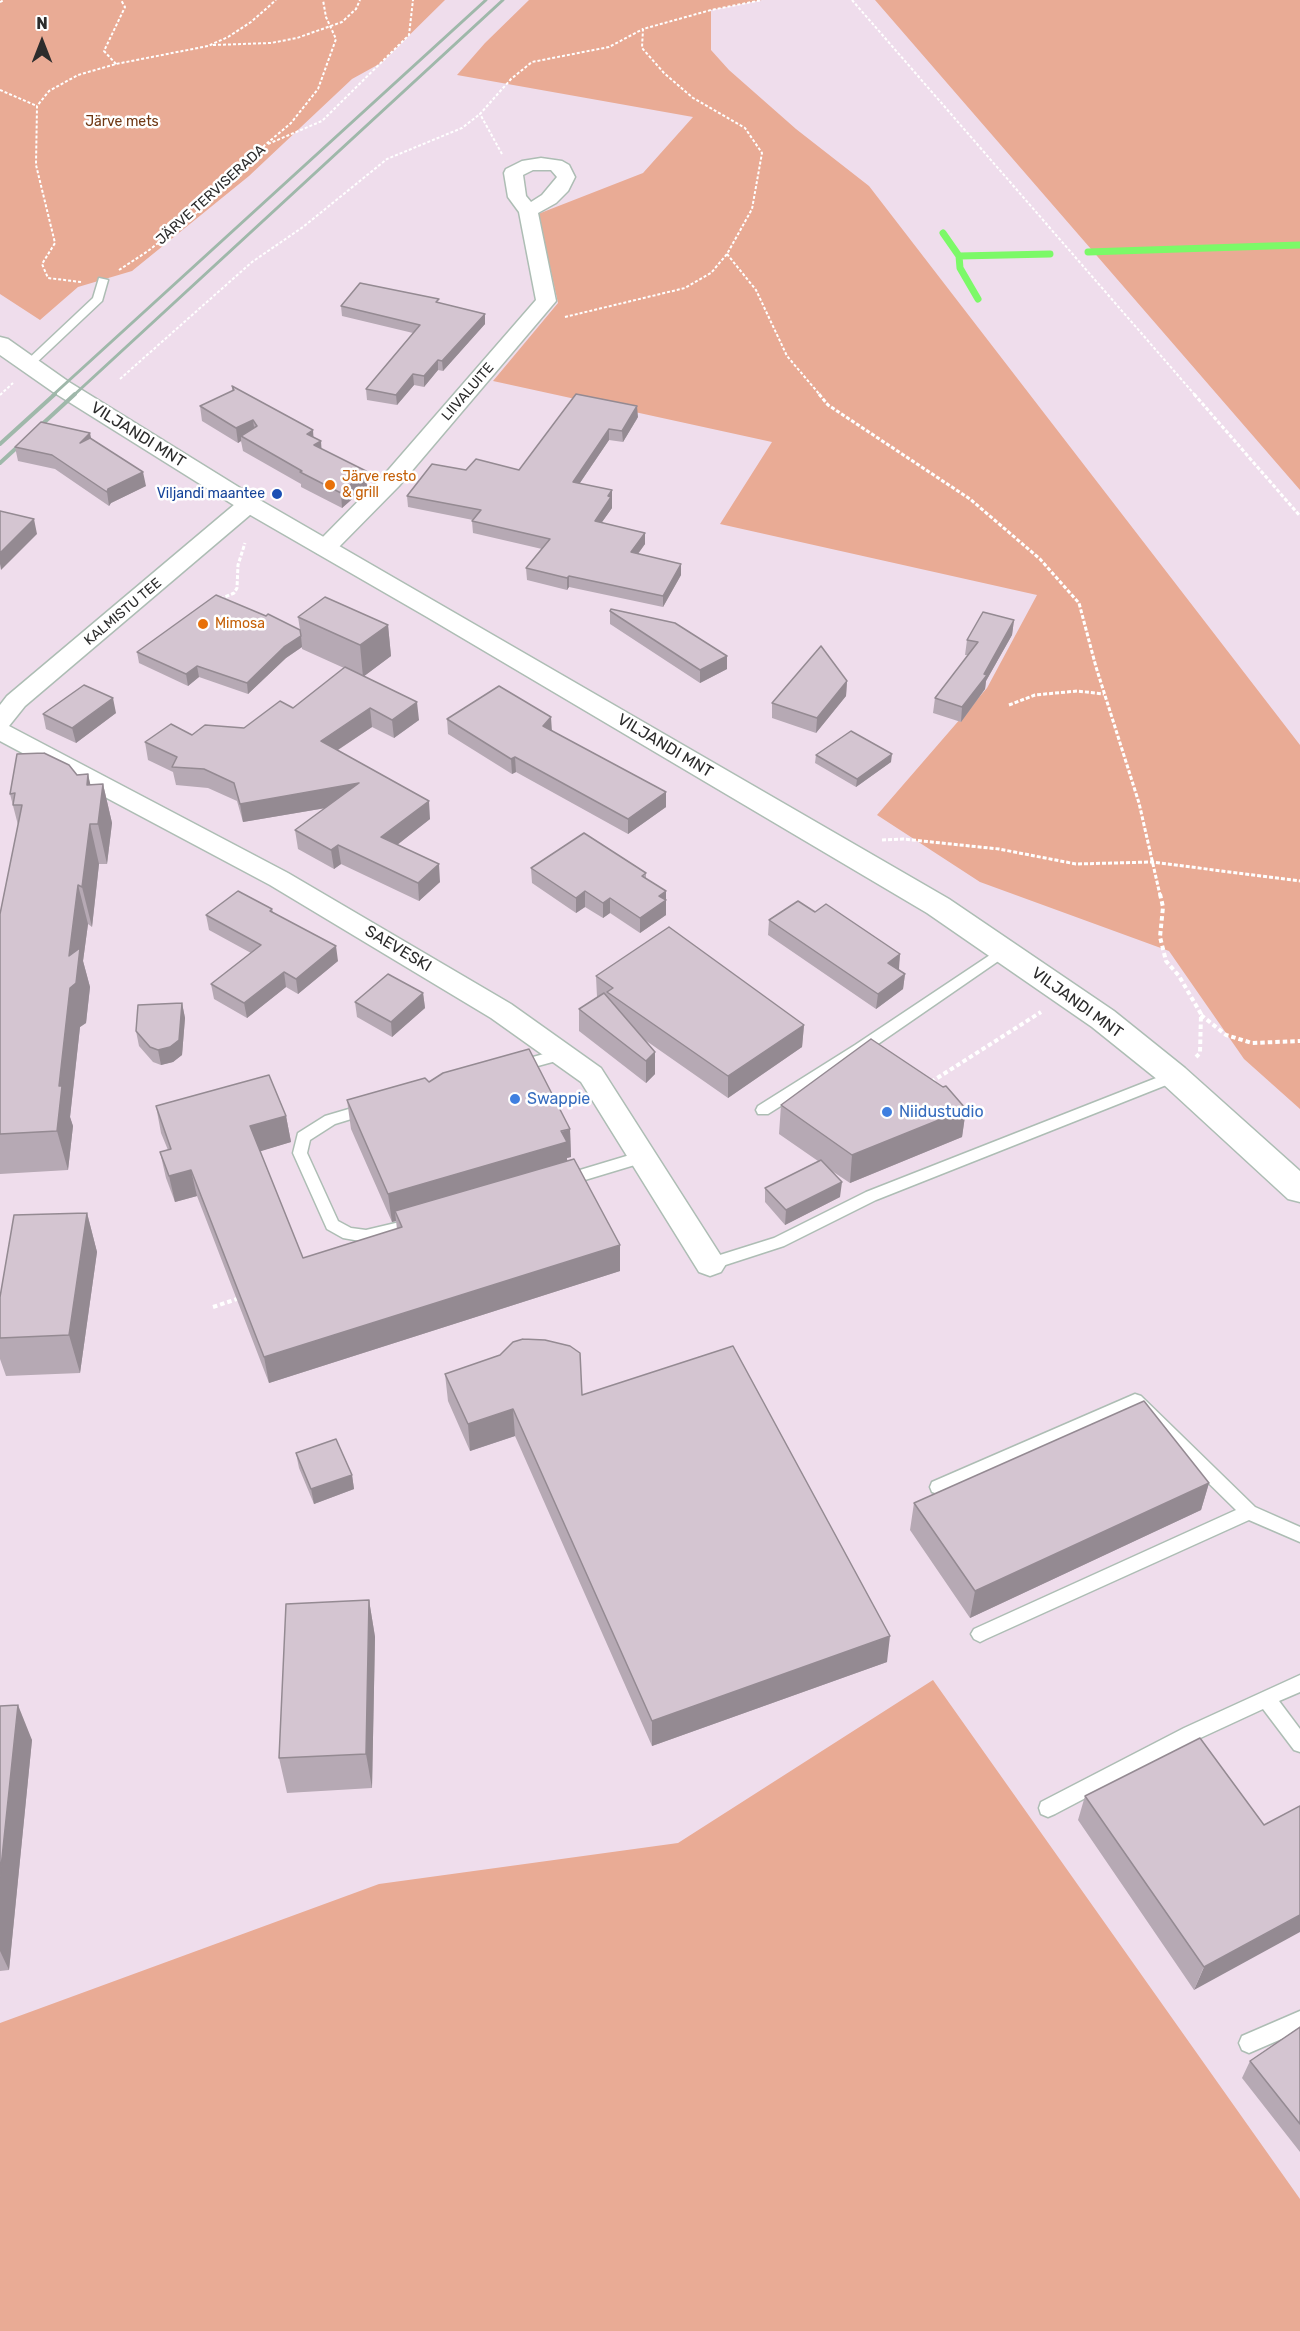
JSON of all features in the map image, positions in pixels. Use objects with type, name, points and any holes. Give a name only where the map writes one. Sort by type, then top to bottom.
[{"type":"main road","name":"VILJANDI MNT","points":[[0,344],[61,387],[249,504],[928,900],[1005,950],[1103,1019],[1174,1076],[1300,1190]]},
{"type":"street","points":[[513,173],[529,165],[555,165],[562,169],[566,177],[561,187],[549,199],[528,211]]},
{"type":"street","name":"LIIVALUITE","points":[[325,548],[391,481],[546,300],[528,211],[517,197],[513,173]]},
{"type":"street","name":"KALMISTU TEE","points":[[0,721],[16,701],[249,504]]},
{"type":"street","name":"SAEVESKI","points":[[0,730],[279,879],[501,1011],[591,1075],[710,1264]]},
{"type":"lane","points":[[29,364],[98,299],[103,280]]},
{"type":"lane","points":[[763,1110],[861,1049],[1005,950]]},
{"type":"lane","points":[[506,1070],[562,1054]]},
{"type":"lane","points":[[710,1264],[779,1242],[871,1196],[1174,1076]]},
{"type":"lane","points":[[385,1104],[330,1120],[303,1137],[300,1153],[332,1225],[348,1234],[366,1236],[420,1222]]},
{"type":"lane","points":[[554,1184],[643,1158]]},
{"type":"lane","points":[[938,1487],[1135,1401],[1249,1512],[1300,1535]]},
{"type":"lane","points":[[980,1634],[1249,1512]]},
{"type":"lane","points":[[1048,1808],[1190,1734],[1300,1683]]},
{"type":"lane","points":[[1266,1698],[1300,1744]]},
{"type":"lane","points":[[1249,2043],[1300,2021]]},
{"type":"path","points":[[0,2],[4,0]]},
{"type":"path","points":[[116,64],[104,51],[125,7],[121,0]]},
{"type":"path","points":[[208,46],[251,22],[276,0]]},
{"type":"path","name":"JÄRVE TERVISERADA","points":[[37,106],[36,165],[55,243],[42,264],[48,278],[68,282],[103,280],[148,251],[196,213],[264,145],[291,123],[318,89],[336,39],[322,0]]},
{"type":"path","points":[[0,90],[37,106],[49,91],[78,75],[116,64],[208,46],[271,43],[297,38],[342,22],[356,9],[360,0]]},
{"type":"path","points":[[264,145],[322,122],[409,35],[413,0]]},
{"type":"path","points":[[120,379],[252,262],[303,226],[387,159],[462,128],[480,114],[511,79],[532,62],[609,47],[643,29],[711,10],[762,0]]},
{"type":"path","points":[[852,0],[1300,516]]},
{"type":"path","points":[[528,322],[581,315],[685,288],[711,273],[727,254],[752,209],[762,153],[745,128],[693,98],[664,73],[642,48],[643,29]]},
{"type":"path","points":[[480,114],[513,173]]},
{"type":"path","points":[[727,254],[756,290],[787,357],[828,405],[970,499],[1040,559],[1079,603],[1138,803],[1163,907],[1160,937],[1166,961],[1179,976],[1201,1014],[1226,1035],[1252,1043],[1300,1041]]},
{"type":"path","points":[[213,599],[234,593],[239,583],[238,565],[245,541],[238,532],[226,525]]},
{"type":"path","points":[[1009,705],[1035,695],[1077,691],[1104,694]]},
{"type":"path","points":[[880,840],[903,839],[999,849],[1076,864],[1152,862],[1300,881]]},
{"type":"path","points":[[922,1087],[1045,1012],[1034,1005]]},
{"type":"path","points":[[1174,1076],[1200,1053],[1201,1014]]},
{"type":"path","points":[[213,1307],[247,1296]]},
{"type":"green space","name":"Järve mets","points":[[0,0],[445,0],[381,63],[352,79],[249,176],[132,271],[78,287],[40,320],[0,294]]},
{"type":"green space","points":[[529,0],[762,0],[711,10],[711,50],[729,70],[796,129],[869,186],[1300,745],[1300,1109],[1244,1059],[1169,951],[980,882],[877,815],[987,688],[1037,595],[720,524],[772,442],[493,381],[558,303],[538,214],[643,173],[693,117],[457,75],[485,43]]},
{"type":"green space","points":[[875,0],[1300,0],[1300,490]]},
{"type":"green space","points":[[933,1680],[1300,2199],[1300,2331],[0,2331],[0,2023],[379,1884],[678,1843]]},
{"type":"building","points":[[360,283],[439,299],[436,302],[485,314],[442,361],[438,360],[424,376],[413,374],[396,395],[366,389],[420,325],[341,306]]},
{"type":"building","points":[[232,386],[313,430],[307,434],[321,441],[314,445],[366,471],[341,493],[300,472],[302,471],[241,436],[257,426],[253,420],[236,428],[200,406],[234,390]]},
{"type":"building","points":[[576,394],[637,406],[622,431],[609,429],[573,482],[612,490],[608,496],[611,497],[595,521],[645,533],[631,552],[681,564],[663,596],[526,568],[550,539],[472,521],[481,510],[407,496],[432,464],[466,470],[476,459],[519,470]]},
{"type":"building","points":[[41,422],[90,433],[80,443],[90,438],[143,472],[108,489],[107,492],[52,455],[15,447]]},
{"type":"building","points":[[0,511],[34,519],[0,553]]},
{"type":"building","points":[[216,595],[266,616],[268,614],[300,630],[301,636],[284,647],[247,683],[197,666],[186,674],[137,652]]},
{"type":"building","points":[[325,597],[388,625],[360,645],[298,617]]},
{"type":"building","points":[[611,609],[675,623],[727,656],[700,670],[610,611]]},
{"type":"building","points":[[983,612],[1014,620],[984,674],[987,675],[962,707],[935,698],[978,642],[967,640]]},
{"type":"building","points":[[821,646],[847,681],[817,718],[772,703]]},
{"type":"building","points":[[345,667],[417,702],[392,720],[370,708],[321,741],[429,801],[381,837],[439,864],[418,883],[338,845],[331,850],[295,830],[359,783],[240,804],[234,783],[204,769],[172,767],[177,757],[145,742],[171,724],[192,735],[205,725],[244,728],[280,701],[293,708]]},
{"type":"building","points":[[84,685],[113,698],[72,728],[43,714]]},
{"type":"building","points":[[499,686],[551,717],[543,726],[666,792],[628,819],[515,757],[511,759],[447,719]]},
{"type":"building","points":[[851,731],[892,754],[857,779],[816,755]]},
{"type":"building","points":[[44,753],[69,765],[77,775],[88,774],[87,785],[103,784],[98,824],[90,824],[82,887],[78,885],[69,956],[80,948],[76,983],[70,988],[59,1086],[62,1086],[57,1131],[0,1134],[0,914],[22,805],[13,805],[15,793],[10,794],[17,754]]},
{"type":"building","points":[[584,833],[646,873],[642,876],[666,891],[659,896],[666,900],[640,918],[610,898],[603,903],[585,891],[576,898],[531,868]]},
{"type":"building","points":[[238,891],[336,946],[296,979],[284,972],[244,1003],[211,984],[261,945],[206,915]]},
{"type":"building","points":[[798,901],[815,912],[826,904],[900,954],[888,963],[905,974],[878,994],[769,920]]},
{"type":"building","points":[[669,927],[804,1025],[728,1076],[607,992],[613,988],[596,976]]},
{"type":"building","points":[[388,974],[423,993],[391,1022],[355,1002]]},
{"type":"building","points":[[604,993],[655,1052],[646,1061],[579,1009]]},
{"type":"building","points":[[182,1003],[179,1040],[170,1047],[158,1050],[150,1047],[136,1031],[138,1005]]},
{"type":"building","points":[[871,1039],[943,1087],[946,1086],[966,1109],[852,1155],[781,1105]]},
{"type":"building","points":[[529,1049],[570,1129],[561,1131],[567,1142],[388,1194],[347,1100],[425,1078],[429,1082],[443,1073]]},
{"type":"building","points":[[269,1075],[286,1116],[250,1126],[303,1258],[402,1227],[395,1211],[574,1159],[620,1245],[264,1357],[191,1170],[169,1176],[160,1152],[171,1149],[156,1106]]},
{"type":"building","points":[[821,1160],[842,1182],[786,1210],[765,1188]]},
{"type":"building","points":[[87,1213],[69,1335],[0,1338],[0,1297],[14,1215]]},
{"type":"building","points":[[523,1339],[545,1340],[570,1346],[580,1353],[582,1395],[733,1346],[890,1636],[652,1721],[513,1409],[468,1424],[445,1374],[500,1355],[513,1342]]},
{"type":"building","points":[[1144,1401],[1209,1483],[975,1591],[914,1503]]},
{"type":"building","points":[[336,1439],[352,1475],[311,1489],[296,1453]]},
{"type":"building","points":[[369,1600],[366,1754],[279,1758],[286,1604]]},
{"type":"building","points":[[18,1705],[0,1877],[0,1706]]},
{"type":"building","points":[[1200,1738],[1264,1825],[1300,1806],[1300,1915],[1204,1967],[1085,1796]]},
{"type":"building","points":[[1300,2027],[1300,2124],[1250,2061]]},
{"type":"waterway","points":[[943,233],[959,256]]},
{"type":"waterway","points":[[1088,252],[1300,245]]},
{"type":"waterway","points":[[959,256],[1050,254]]},
{"type":"waterway","points":[[959,256],[960,268],[978,299]]},
{"type":"railway","points":[[53,395],[486,0]]},
{"type":"railway","points":[[74,395],[503,0]]},
{"type":"railway","points":[[0,444],[55,394]]},
{"type":"railway","points":[[0,463],[75,394]]},
{"type":"place","name":"Järve resto & grill","points":[[330,485]]},
{"type":"place","name":"Viljandi maantee","points":[[277,494]]},
{"type":"place","name":"Mimosa","points":[[203,624]]},
{"type":"place","name":"Swappie","points":[[515,1099]]},
{"type":"place","name":"Niidustudio","points":[[887,1112]]}]
